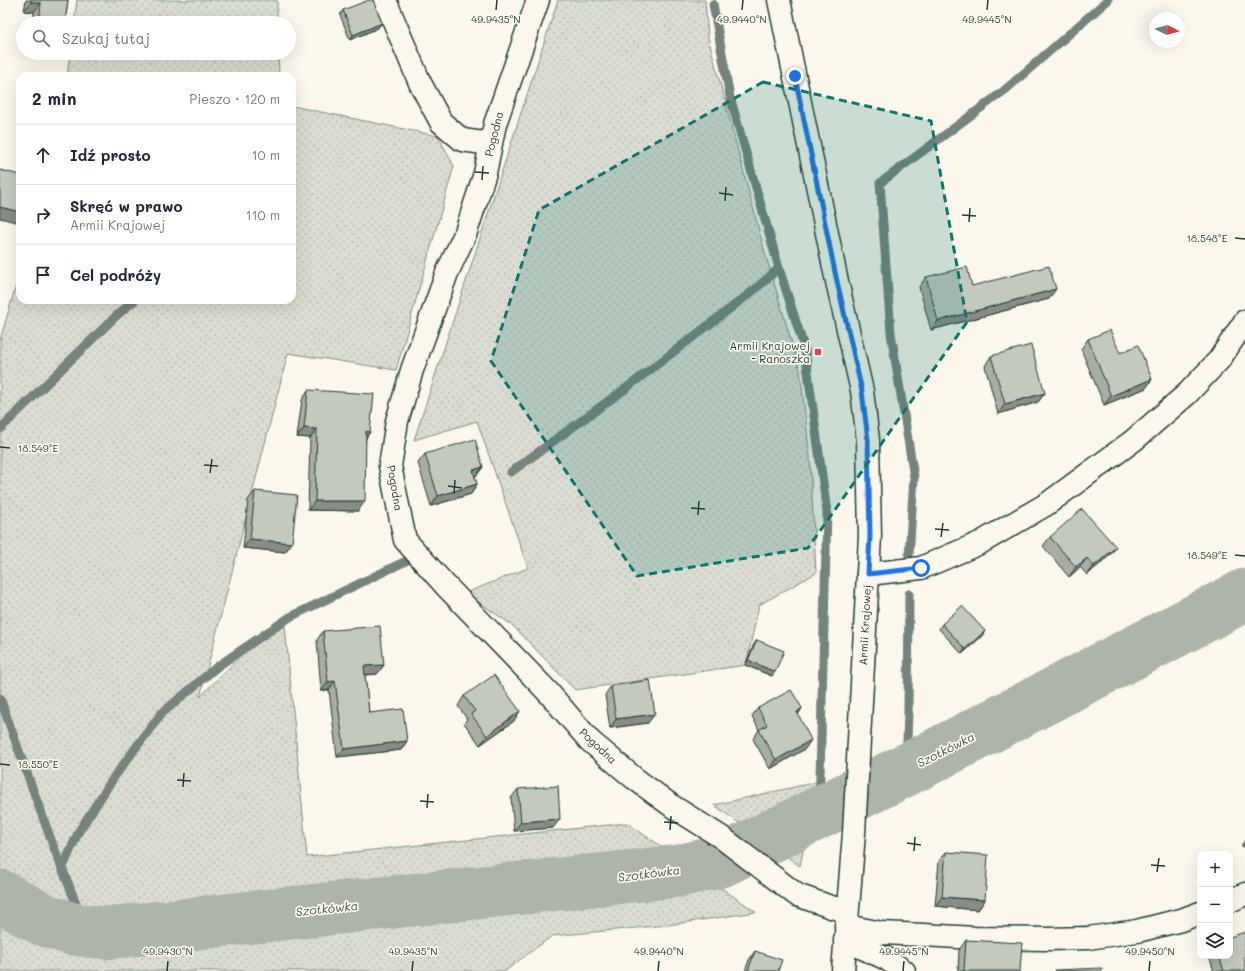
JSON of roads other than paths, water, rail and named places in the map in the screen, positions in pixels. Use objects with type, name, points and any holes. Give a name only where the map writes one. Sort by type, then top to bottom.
[{"type":"street","points":[[385,0],[420,83],[441,122],[462,140],[491,144]]},
{"type":"street","name":"Pogodna","points":[[538,0],[495,124],[485,172],[466,232],[447,272],[412,370],[397,422],[390,466],[405,540],[445,585],[548,692],[590,741],[634,778],[672,806],[721,837],[797,895],[831,907],[846,926]]},
{"type":"street","name":"Armii Krajowej","points":[[779,0],[836,277],[862,391],[868,440],[870,536],[854,833],[843,971]]},
{"type":"street","points":[[868,574],[921,568],[980,543],[1047,504],[1134,440],[1187,394],[1219,360],[1245,321]]},
{"type":"street","points":[[1233,900],[1245,894]]},
{"type":"street","points":[[846,926],[882,933],[923,936],[1048,939],[1088,938],[1136,931],[1181,920],[1197,914]]},
{"type":"street","points":[[846,926],[904,971]]},
{"type":"waterway","points":[[909,557],[914,477],[891,333],[880,183],[1005,90],[1108,0]]},
{"type":"waterway","points":[[713,4],[730,97],[779,268],[805,350],[827,512],[819,813]]},
{"type":"waterway","points":[[511,472],[629,386],[753,291],[779,268]]},
{"type":"waterway","points":[[0,429],[116,316],[130,304]]},
{"type":"waterway","points":[[62,869],[79,831],[114,777],[161,714],[218,666],[290,617],[406,561]]},
{"type":"waterway","points":[[906,770],[909,594]]},
{"type":"waterway","name":"Szotkówka","points":[[0,896],[42,919],[72,929],[106,933],[679,871],[721,861],[920,763],[1245,595]]},
{"type":"waterway","points":[[0,698],[51,840],[87,931]]},
{"type":"place","name":"Armii Krajowej - Ranoszka","points":[[818,352]]}]
